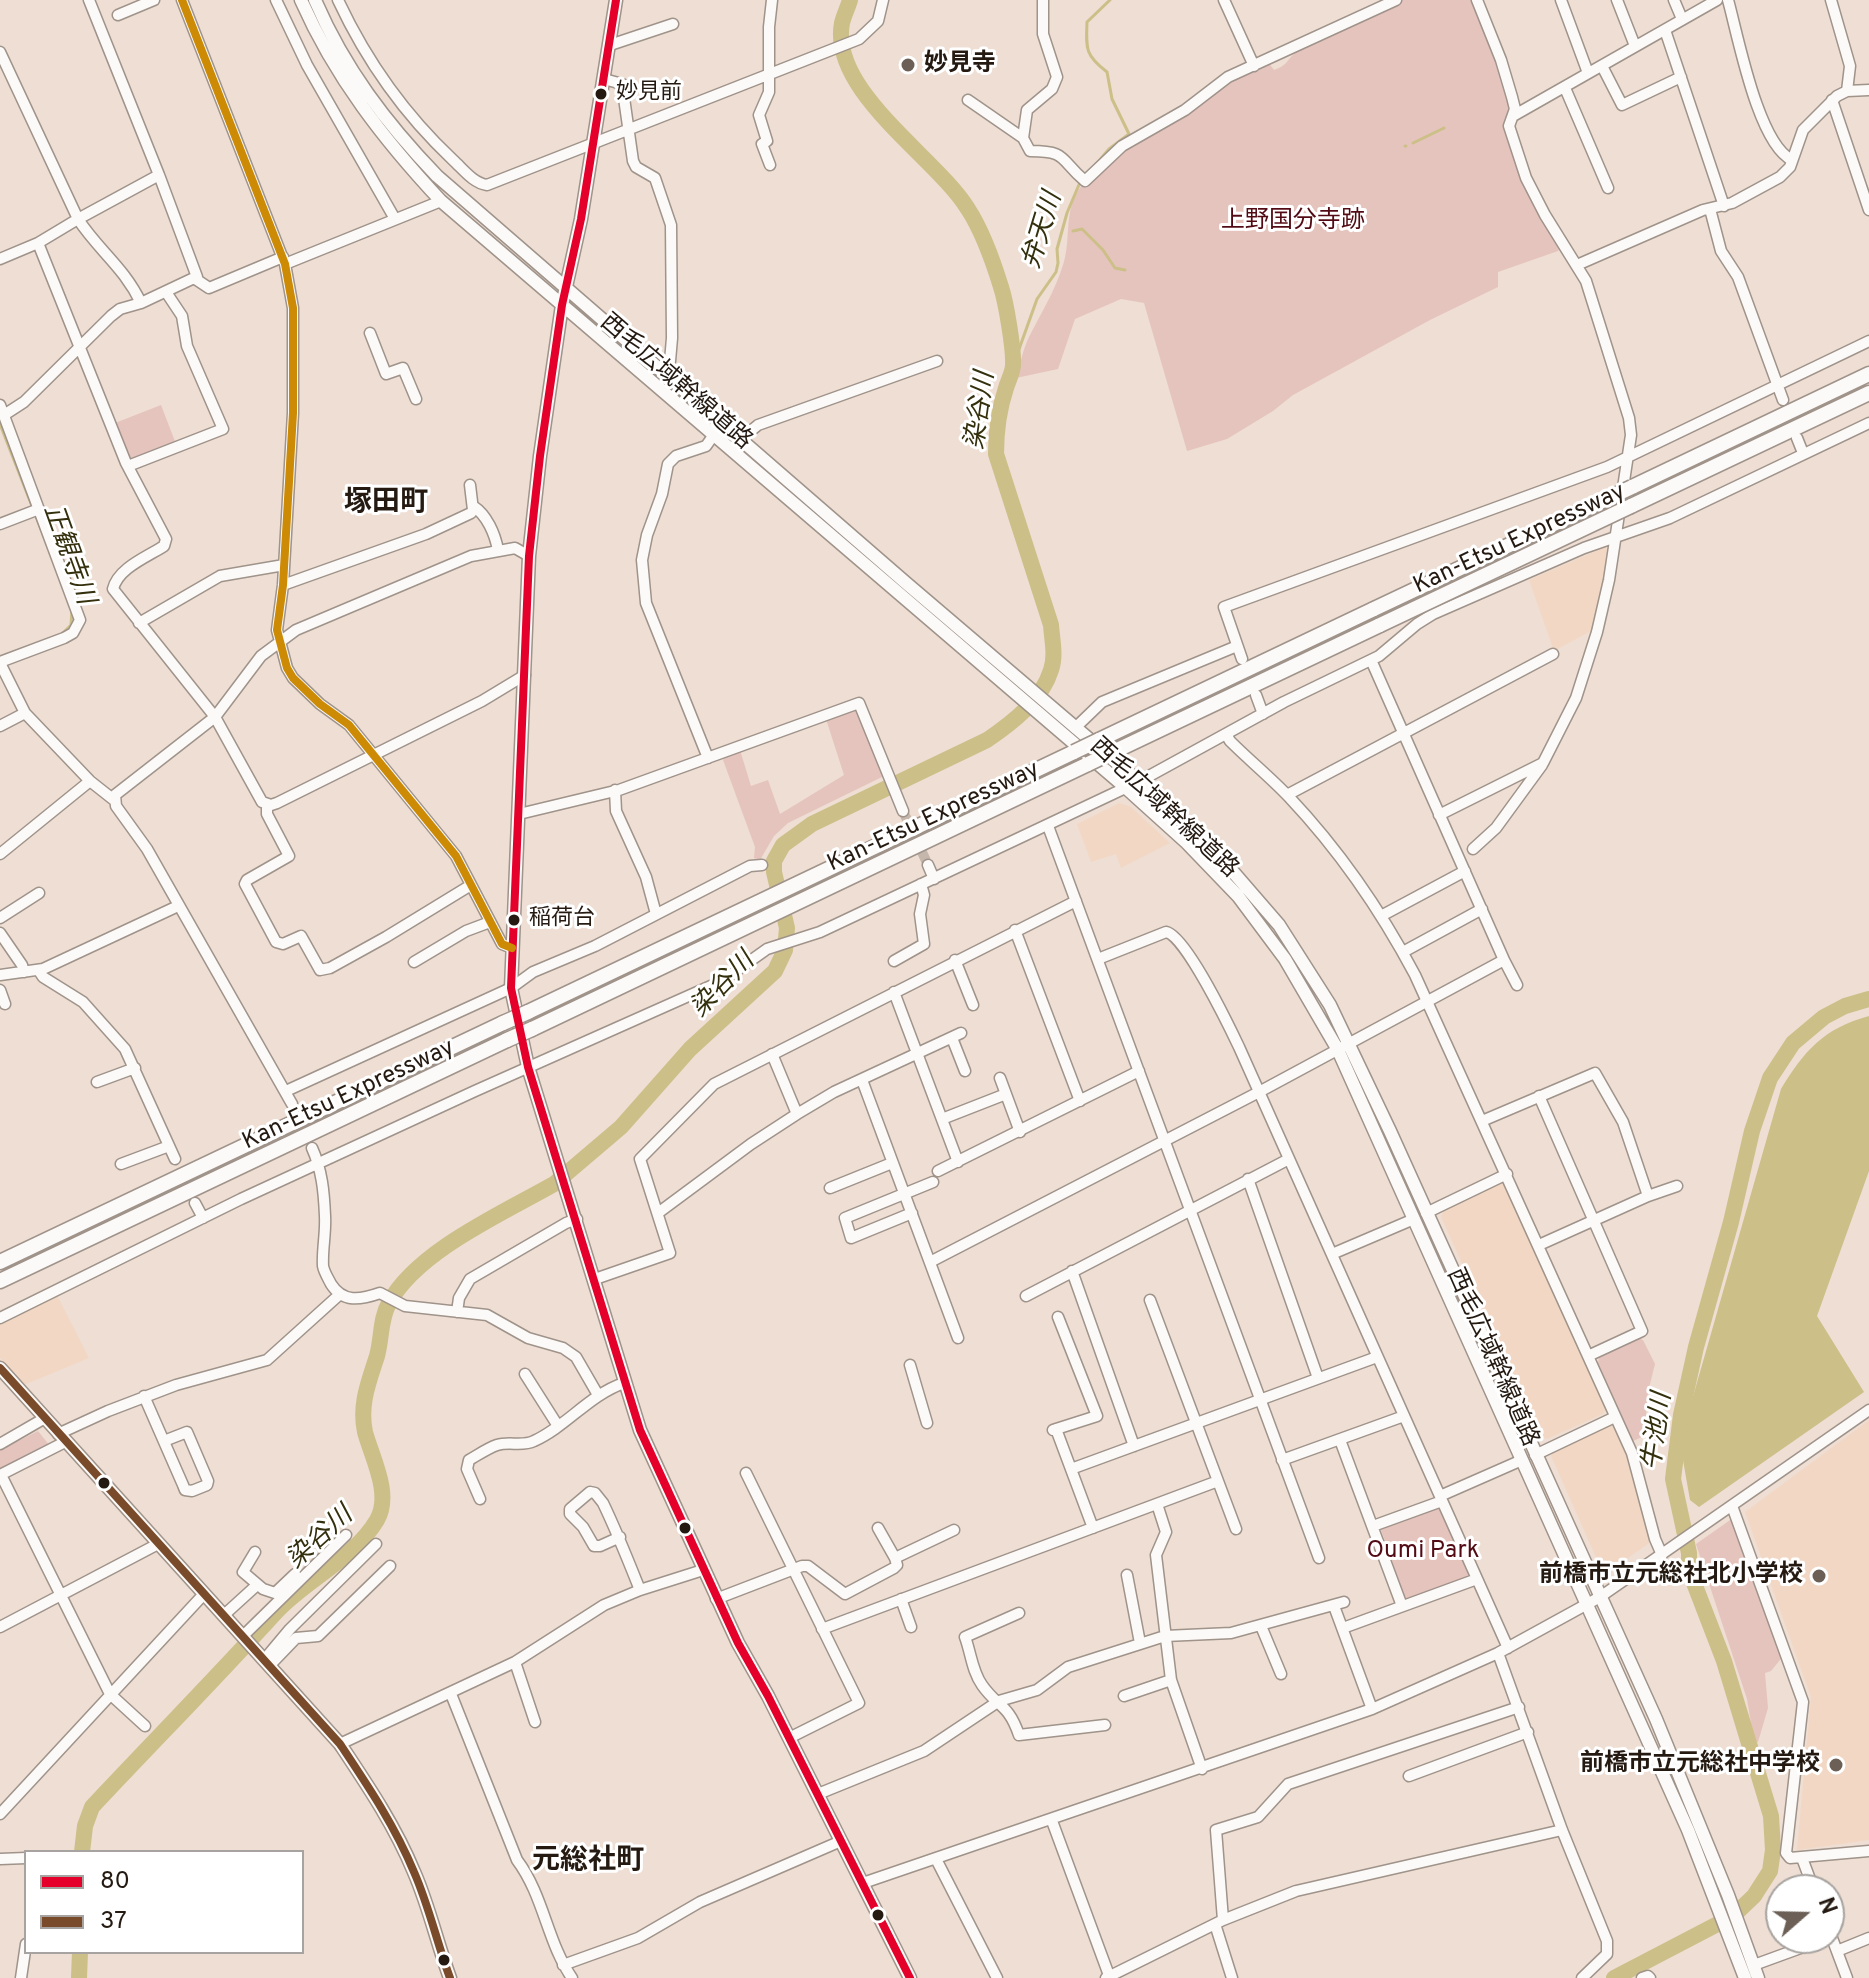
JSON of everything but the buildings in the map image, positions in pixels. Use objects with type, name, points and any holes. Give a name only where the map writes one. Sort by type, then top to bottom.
[{"type":"highway","name":"Kan-Etsu Expressway","points":[[0,1262],[1869,374]]},
{"type":"highway","name":"Kan-Etsu Expressway","points":[[0,1281],[1869,393]]},
{"type":"main road","name":"西毛広域幹線道路","points":[[301,0],[319,41],[365,114],[441,201],[713,436],[1024,690]]},
{"type":"main road","name":"西毛広域幹線道路","points":[[315,0],[330,35],[352,72],[404,143],[467,204],[741,439],[1024,690],[1203,858],[1238,896],[1344,1047]]},
{"type":"main road","points":[[616,0],[581,219],[562,305],[529,556],[511,988],[528,1067],[577,1219],[624,1383],[649,1450],[716,1599],[910,1978]]},
{"type":"main road","name":"西毛広域幹線道路","points":[[1045,709],[1075,728],[1140,781],[1221,858],[1279,925],[1313,976],[1528,1458],[1587,1605],[1688,1830],[1722,1898]]},
{"type":"main road","points":[[0,1368],[340,1744],[380,1804],[407,1856],[450,1978]]},
{"type":"main road","name":"西毛広域幹線道路","points":[[1528,1458],[1600,1597],[1656,1719],[1735,1932],[1756,1972]]},
{"type":"main road","name":"西毛広域幹線道路","points":[[1735,1932],[1745,1978]]},
{"type":"street","points":[[89,0],[197,277],[209,288],[441,201]]},
{"type":"street","points":[[118,15],[154,0]]},
{"type":"street","points":[[182,0],[284,260],[293,308],[292,446],[277,630],[287,668],[320,704],[349,725],[456,856],[502,944],[512,948]]},
{"type":"street","points":[[276,0],[307,65],[395,219]]},
{"type":"street","points":[[338,0],[361,45],[402,105],[435,143],[478,183],[487,185],[840,48],[859,39],[878,21],[883,0]]},
{"type":"street","points":[[770,165],[762,144],[767,141],[759,115],[769,92],[767,76],[772,0]]},
{"type":"street","points":[[1023,138],[1027,110],[1052,89],[1057,77],[1043,34],[1043,0]]},
{"type":"street","points":[[1224,0],[1254,66]]},
{"type":"street","points":[[1366,0],[1370,11]]},
{"type":"street","points":[[968,100],[1023,138],[1030,151],[1060,154],[1085,181],[1122,146],[1180,114],[1228,77],[1396,0]]},
{"type":"street","points":[[1473,849],[1496,828],[1543,763],[1580,688],[1597,632],[1617,535],[1631,435],[1629,418],[1589,289],[1529,185],[1509,126],[1515,109],[1501,60],[1477,0]]},
{"type":"street","points":[[1561,0],[1588,73]]},
{"type":"street","points":[[1617,0],[1635,46]]},
{"type":"street","points":[[1674,0],[1682,19]]},
{"type":"street","points":[[1513,116],[1717,0]]},
{"type":"street","points":[[1728,0],[1758,111],[1781,151],[1792,160]]},
{"type":"street","points":[[1831,0],[1850,66],[1847,91]]},
{"type":"street","points":[[610,45],[673,24]]},
{"type":"street","points":[[1665,30],[1724,206]]},
{"type":"street","points":[[0,52],[78,219],[121,268],[141,303]]},
{"type":"street","points":[[1602,66],[1622,105],[1681,77]]},
{"type":"street","points":[[604,79],[622,84],[627,131],[636,167],[655,178],[671,225],[672,338],[670,361],[662,372]]},
{"type":"street","points":[[1565,88],[1608,188]]},
{"type":"street","points":[[1577,265],[1703,210],[1724,206],[1780,177],[1788,170],[1800,134],[1832,100],[1847,91],[1869,90]]},
{"type":"street","points":[[1832,100],[1869,210]]},
{"type":"street","points":[[0,259],[38,243],[159,175]]},
{"type":"street","points":[[1710,209],[1721,251],[1738,277],[1783,400]]},
{"type":"street","points":[[38,243],[128,466],[166,539],[164,546],[129,568],[114,584],[115,593],[215,717],[259,799],[267,805],[277,803],[482,701],[525,675]]},
{"type":"street","points":[[197,277],[141,303],[120,309],[24,402],[2,410],[80,620],[73,633],[64,638],[0,663],[25,713],[90,781],[114,800],[147,849],[292,1104]]},
{"type":"street","points":[[128,466],[223,429],[187,346],[182,316],[166,292]]},
{"type":"street","points":[[370,333],[386,374],[403,368],[416,399]]},
{"type":"street","points":[[1242,659],[1224,607],[1628,458],[1869,341]]},
{"type":"street","points":[[741,439],[758,425],[937,361]]},
{"type":"street","points":[[0,1318],[203,1218],[722,981],[772,947],[820,932],[1140,781],[1371,660],[1433,614],[1617,535],[1670,518],[1869,423]]},
{"type":"street","points":[[708,758],[646,603],[642,560],[668,464],[676,456],[706,446],[713,436]]},
{"type":"street","points":[[1797,438],[1803,453]]},
{"type":"street","points":[[283,585],[426,534],[471,513],[470,485]]},
{"type":"street","points":[[473,506],[489,525],[498,550]]},
{"type":"street","points":[[0,524],[39,509]]},
{"type":"street","points":[[114,800],[118,791],[215,717],[261,656],[280,640],[306,625],[451,563],[515,548],[529,556]]},
{"type":"street","points":[[139,623],[220,576],[284,565]]},
{"type":"street","points":[[1075,728],[1102,702],[1237,646]]},
{"type":"street","points":[[1287,795],[1553,654]]},
{"type":"street","points":[[1371,660],[1517,985]]},
{"type":"street","points":[[1256,695],[1263,714]]},
{"type":"street","points":[[519,814],[615,790],[859,703],[903,811]]},
{"type":"street","points":[[0,726],[25,713]]},
{"type":"street","points":[[1226,734],[1287,795],[1330,845],[1403,952],[1507,1174],[1635,1461],[1662,1555]]},
{"type":"street","points":[[1439,815],[1543,763]]},
{"type":"street","points":[[0,854],[90,781]]},
{"type":"street","points":[[615,790],[616,811],[646,877],[656,914]]},
{"type":"street","points":[[267,805],[267,814],[289,856],[245,884],[276,942],[283,944],[301,936],[320,970],[330,968],[386,937],[471,885]]},
{"type":"street","points":[[1048,826],[1319,1558]]},
{"type":"street","points":[[286,1091],[511,988],[533,972],[595,946],[750,866],[762,865]]},
{"type":"street","points":[[928,865],[934,879]]},
{"type":"street","points":[[1381,916],[1465,871]]},
{"type":"street","points":[[894,961],[923,947],[920,914],[924,895],[921,884]]},
{"type":"street","points":[[0,918],[39,893]]},
{"type":"street","points":[[595,1279],[670,1253],[640,1159],[714,1084],[1076,901]]},
{"type":"street","points":[[0,975],[39,971],[178,906]]},
{"type":"street","points":[[1403,952],[1482,909]]},
{"type":"street","points":[[414,962],[466,931],[490,922]]},
{"type":"street","points":[[1015,930],[1080,1101]]},
{"type":"street","points":[[1098,959],[1166,932],[1174,934],[1190,955],[1225,1018],[1477,1579],[1562,1830],[1607,1941],[1607,1954],[1582,1978]]},
{"type":"street","points":[[0,933],[24,972]]},
{"type":"street","points":[[955,960],[973,1005]]},
{"type":"street","points":[[930,1262],[1429,1003],[1504,960]]},
{"type":"street","points":[[39,971],[54,985],[83,1002],[125,1049],[175,1159]]},
{"type":"street","points":[[0,990],[5,1004]]},
{"type":"street","points":[[894,992],[958,1162]]},
{"type":"street","points":[[658,1213],[797,1114],[956,1036],[965,1071]]},
{"type":"street","points":[[772,1054],[797,1114]]},
{"type":"street","points":[[97,1082],[135,1068]]},
{"type":"street","points":[[912,1213],[851,1238],[845,1218],[936,1177],[958,1162],[1139,1071]]},
{"type":"street","points":[[1482,1121],[1590,1073],[1599,1075],[1623,1122],[1648,1196]]},
{"type":"street","points":[[1000,1078],[1020,1132]]},
{"type":"street","points":[[862,1080],[958,1338]]},
{"type":"street","points":[[942,1119],[1006,1094]]},
{"type":"street","points":[[1539,1096],[1642,1331],[1588,1356]]},
{"type":"street","points":[[121,1164],[169,1146]]},
{"type":"street","points":[[312,1148],[319,1164],[325,1211],[323,1265],[339,1295],[358,1299],[385,1294],[405,1306],[487,1315],[528,1338],[563,1348],[576,1357],[598,1395]]},
{"type":"street","points":[[1026,1296],[1289,1159]]},
{"type":"street","points":[[830,1188],[892,1163]]},
{"type":"street","points":[[1332,1254],[1507,1174]]},
{"type":"street","points":[[1248,1179],[1318,1378]]},
{"type":"street","points":[[1539,1245],[1677,1186]]},
{"type":"street","points":[[195,1203],[203,1218]]},
{"type":"street","points":[[457,1312],[459,1298],[470,1279],[577,1219]]},
{"type":"street","points":[[1072,1271],[1134,1446]]},
{"type":"street","points":[[145,1726],[110,1694],[1,1475],[61,1438],[144,1396],[267,1360],[339,1295]]},
{"type":"street","points":[[1150,1300],[1236,1529]]},
{"type":"street","points":[[1058,1317],[1097,1416],[1054,1429],[1093,1528]]},
{"type":"street","points":[[1071,1469],[1377,1357]]},
{"type":"street","points":[[910,1365],[927,1423]]},
{"type":"street","points":[[525,1374],[558,1426]]},
{"type":"street","points":[[480,1499],[467,1469],[469,1460],[499,1444],[530,1443],[598,1395],[624,1383]]},
{"type":"street","points":[[144,1396],[185,1490],[192,1491],[207,1485],[187,1432],[164,1441]]},
{"type":"street","points":[[863,1883],[1052,1821],[1372,1709],[1503,1650],[1600,1597],[1869,1410]]},
{"type":"street","points":[[1282,1460],[1404,1416]]},
{"type":"street","points":[[1373,1526],[1615,1417]]},
{"type":"street","points":[[0,1444],[45,1418]]},
{"type":"street","points":[[1340,1440],[1402,1606]]},
{"type":"street","points":[[746,1473],[859,1703],[789,1738]]},
{"type":"street","points":[[822,1629],[1218,1481]]},
{"type":"street","points":[[620,1537],[594,1546],[583,1527],[570,1514],[570,1509],[592,1492],[603,1503],[620,1537],[640,1590]]},
{"type":"street","points":[[1157,1504],[1166,1532],[1156,1555],[1171,1680],[1202,1769]]},
{"type":"street","points":[[1732,1506],[1802,1697],[1786,1853],[1790,1858],[1802,1858],[1869,1851]]},
{"type":"street","points":[[716,1599],[808,1566],[845,1594],[897,1565],[878,1528]]},
{"type":"street","points":[[895,1558],[954,1530]]},
{"type":"street","points":[[245,1637],[346,1535]]},
{"type":"street","points":[[0,1627],[158,1544]]},
{"type":"street","points":[[265,1660],[290,1629],[376,1544]]},
{"type":"street","points":[[255,1552],[243,1572],[257,1585],[275,1593],[295,1574]]},
{"type":"street","points":[[265,1660],[294,1639],[318,1636],[390,1566]]},
{"type":"street","points":[[340,1744],[515,1662],[597,1608],[640,1590],[703,1570]]},
{"type":"street","points":[[1127,1575],[1140,1643]]},
{"type":"street","points":[[1343,1628],[1477,1579]]},
{"type":"street","points":[[224,1615],[257,1585]]},
{"type":"street","points":[[0,1814],[204,1594]]},
{"type":"street","points":[[901,1599],[911,1627]]},
{"type":"street","points":[[818,1794],[924,1751],[999,1701],[1037,1690],[1068,1667],[1165,1636],[1223,1634],[1339,1604],[1343,1628],[1372,1709]]},
{"type":"street","points":[[1019,1613],[965,1637],[981,1685],[1012,1715],[1019,1735],[1105,1725]]},
{"type":"street","points":[[1261,1626],[1281,1674]]},
{"type":"street","points":[[515,1662],[535,1722]]},
{"type":"street","points":[[1124,1696],[1171,1680]]},
{"type":"street","points":[[451,1694],[517,1860],[531,1881],[563,1965],[572,1978]]},
{"type":"street","points":[[1232,1978],[1219,1922],[1216,1830],[1258,1817],[1288,1784],[1519,1707]]},
{"type":"street","points":[[1409,1776],[1528,1732]]},
{"type":"street","points":[[1052,1821],[1108,1977],[1219,1922],[1296,1891],[1562,1830]]},
{"type":"street","points":[[563,1965],[638,1938],[700,1902],[841,1841]]},
{"type":"street","points":[[0,1859],[24,1858]]},
{"type":"street","points":[[1802,1858],[1808,1874]]},
{"type":"street","points":[[936,1859],[997,1978]]},
{"type":"street","points":[[1845,1948],[1869,1938]]},
{"type":"street","points":[[21,1978],[25,1954]]},
{"type":"street","points":[[1756,1972],[1792,1954]]},
{"type":"street","points":[[1838,1954],[1847,1978]]},
{"type":"street","points":[[1642,1978],[1650,1978]]},
{"type":"shaded area","points":[[1605,547],[1610,552],[1608,571],[1591,631],[1554,651],[1529,580]]},
{"type":"shaded area","points":[[1119,803],[1131,807],[1170,843],[1121,868],[1116,854],[1091,862],[1077,824]]},
{"type":"shaded area","points":[[1869,1016],[1869,1171],[1817,1316],[1864,1392],[1699,1507],[1690,1500],[1683,1460],[1688,1414],[1781,1089],[1807,1052],[1827,1034]]},
{"type":"shaded area","points":[[1501,1184],[1506,1186],[1607,1408],[1603,1414],[1547,1439],[1541,1437],[1441,1217],[1444,1210]]},
{"type":"shaded area","points":[[57,1295],[89,1358],[24,1385],[0,1358],[0,1323]]},
{"type":"shaded area","name":"前橋市立元総社北小学校","points":[[1869,1420],[1869,1840],[1797,1850],[1811,1697],[1745,1512]]},
{"type":"shaded area","points":[[1608,1425],[1614,1427],[1629,1462],[1650,1540],[1612,1569],[1599,1564],[1551,1456],[1553,1450]]},
{"type":"green space","name":"上野国分寺跡","points":[[1403,0],[1475,0],[1498,61],[1509,108],[1506,118],[1508,132],[1525,188],[1560,247],[1558,251],[1498,272],[1498,287],[1430,320],[1293,395],[1227,439],[1187,451],[1144,303],[1121,299],[1075,319],[1058,369],[1016,378],[1027,342],[1063,265],[1073,201],[1089,177],[1164,120],[1223,85],[1268,62],[1274,70],[1279,68],[1322,36]]},
{"type":"green space","points":[[161,405],[176,444],[133,461],[129,459],[115,423]]},
{"type":"green space","points":[[854,709],[860,711],[884,776],[788,823],[774,836],[760,860],[754,858],[755,847],[723,760],[726,755],[740,750],[751,786],[768,780],[780,814],[844,775],[826,719]]},
{"type":"green space","points":[[1638,1338],[1643,1340],[1655,1364],[1648,1392],[1644,1436],[1633,1441],[1598,1363],[1599,1357]]},
{"type":"green space","points":[[38,1431],[50,1446],[0,1471],[0,1450]]},
{"type":"green space","name":"Oumi Park","points":[[1434,1506],[1440,1508],[1468,1573],[1467,1579],[1409,1600],[1405,1598],[1381,1530],[1383,1526]]},
{"type":"green space","points":[[1733,1518],[1784,1655],[1771,1671],[1765,1673],[1768,1708],[1758,1742],[1754,1742],[1747,1699],[1696,1544]]},
{"type":"waterway","name":"染谷川","points":[[82,1850],[85,1826],[92,1807],[275,1613],[343,1558],[377,1520],[381,1510],[382,1488],[365,1432],[364,1403],[379,1349],[384,1316],[402,1284],[440,1250],[554,1184],[621,1127],[690,1049],[775,971],[785,950],[787,928],[774,872],[774,861],[783,845],[812,824],[987,740],[1025,710],[1047,681],[1053,659],[1051,625],[996,454],[1000,412],[1013,365],[1001,287],[983,237],[968,209],[953,189],[888,122],[852,73],[842,48],[842,23],[850,0]]},
{"type":"waterway","name":"弁天川","points":[[1092,169],[1109,149],[1129,134],[1112,99],[1107,72],[1094,61],[1087,45],[1087,22],[1110,0]]},
{"type":"waterway","points":[[1413,143],[1444,128]]},
{"type":"waterway","name":"弁天川","points":[[1013,366],[1037,299],[1056,272],[1057,249],[1081,180]]},
{"type":"waterway","points":[[1073,231],[1082,229],[1103,250],[1115,268],[1125,270]]},
{"type":"waterway","name":"正観寺川","points":[[0,424],[48,547]]},
{"type":"waterway","name":"正観寺川","points":[[62,634],[71,625],[72,610]]},
{"type":"waterway","name":"牛池川","points":[[1614,1978],[1733,1916],[1754,1896],[1770,1871],[1773,1850],[1771,1816],[1724,1661],[1689,1570],[1689,1553],[1673,1479],[1681,1415],[1696,1347],[1731,1222],[1752,1131],[1770,1078],[1793,1043],[1824,1017],[1845,1006],[1869,999]]},
{"type":"waterway","name":"染谷川","points":[[79,1978],[80,1954]]},
{"type":"tunnel","points":[[903,811],[928,865]]},
{"type":"transit line","points":[[182,0],[285,264],[293,308],[293,413],[283,585],[277,630],[287,668],[320,704],[349,725],[456,856],[502,944],[512,948]]},
{"type":"transit line","name":"80","points":[[616,0],[581,219],[562,305],[529,556],[511,988],[528,1067],[640,1430],[738,1643],[768,1696],[910,1978]]},
{"type":"transit line","name":"37","points":[[0,1368],[340,1744],[407,1855],[450,1978]]},
{"type":"place","name":"妙見寺","points":[[908,65]]},
{"type":"place","name":"妙見前","points":[[601,94]]},
{"type":"place","name":"稲荷台","points":[[514,920]]},
{"type":"place","name":"前橋市立元総社北小学校","points":[[1819,1576]]},
{"type":"place","name":"前橋市立元総社中学校","points":[[1836,1765]]},
{"type":"district","name":"塚田町","points":[[386,504]]},
{"type":"district","name":"元総社町","points":[[588,1862]]}]
